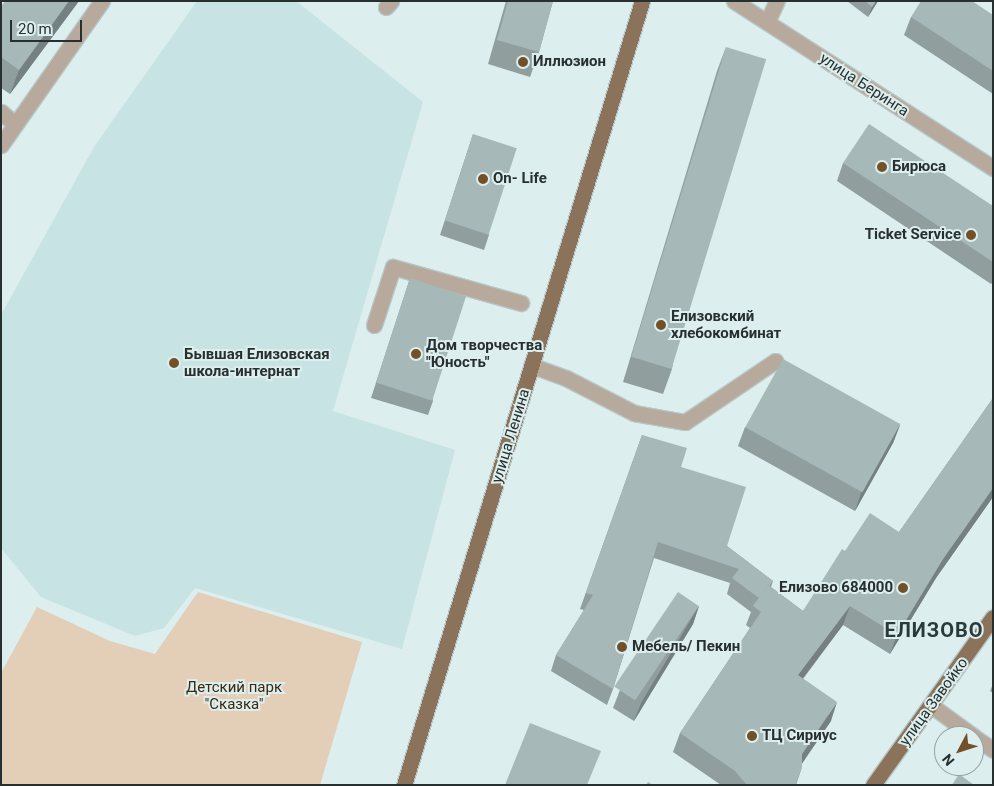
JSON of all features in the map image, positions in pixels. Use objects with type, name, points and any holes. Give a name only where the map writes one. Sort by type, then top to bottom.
[{"type":"main road","name":"улица Ленина","points":[[404,785],[533,366],[642,1]]},
{"type":"main road","name":"улица Завойко","points":[[873,785],[932,706],[993,617]]},
{"type":"street","points":[[1,144],[102,1]]},
{"type":"street","name":"улица Беринга","points":[[734,1],[993,168]]},
{"type":"street","points":[[767,22],[778,1]]},
{"type":"street","points":[[1,112],[15,124]]},
{"type":"street","points":[[374,325],[394,267],[520,303]]},
{"type":"street","points":[[533,366],[566,378],[634,413],[685,422],[775,361]]},
{"type":"street","points":[[932,706],[960,726]]},
{"type":"shaded area","name":"Бывшая Елизовская школа-интернат","points":[[197,1],[296,1],[423,102],[333,411],[455,450],[402,649],[195,588],[164,628],[135,636],[41,597],[1,548],[1,315],[94,147]]},
{"type":"green space","name":"Детский парк \"Сказка\"","points":[[198,592],[362,642],[320,785],[1,785],[1,673],[37,607],[110,641],[155,654]]},
{"type":"building","points":[[5,1],[69,1],[19,70],[1,57],[1,7]]},
{"type":"building","points":[[508,1],[553,1],[539,52],[497,40]]},
{"type":"building","points":[[865,1],[876,1],[872,7]]},
{"type":"building","points":[[921,1],[972,1],[993,15],[993,71],[911,17]]},
{"type":"building","points":[[726,47],[766,59],[671,369],[631,357]]},
{"type":"building","points":[[869,124],[993,206],[993,262],[843,163]]},
{"type":"building","points":[[473,134],[517,148],[489,235],[445,221]]},
{"type":"building","name":"Дом творчества \"Юность\"","points":[[410,278],[466,296],[432,401],[376,383]]},
{"type":"building","points":[[783,359],[900,424],[862,492],[745,427]]},
{"type":"building","points":[[993,398],[993,488],[943,559],[897,635],[850,606],[798,675],[837,702],[802,754],[802,767],[795,785],[747,785],[735,771],[680,733],[761,612],[753,606],[768,585],[803,611],[842,549],[845,551],[870,513],[899,532]]},
{"type":"building","points":[[642,435],[687,448],[681,467],[746,487],[727,546],[773,581],[759,598],[732,578],[739,569],[658,542],[613,689],[556,655],[593,595],[586,593]]},
{"type":"building","points":[[678,592],[699,606],[635,700],[614,687]]},
{"type":"building","points":[[530,723],[601,751],[587,785],[505,785]]},
{"type":"building","points":[[958,776],[962,776],[974,785],[952,785]]},
{"type":"place","name":"Иллюзион","points":[[523,62]]},
{"type":"place","name":"Бирюса","points":[[882,167]]},
{"type":"place","name":"On- Life","points":[[483,179]]},
{"type":"place","name":"Ticket Service","points":[[971,235]]},
{"type":"place","name":"Елизовский хлебокомбинат","points":[[661,325]]},
{"type":"place","name":"Дом творчества \"Юность\"","points":[[416,354]]},
{"type":"place","name":"Бывшая Елизовская школа-интернат","points":[[174,363]]},
{"type":"place","name":"Елизово 684000","points":[[903,588]]},
{"type":"place","name":"Мебель/ Пекин","points":[[622,647]]},
{"type":"place","name":"ТЦ Сириус","points":[[752,736]]},
{"type":"district","name":"ЕЛИЗОВО","points":[[934,630]]}]
